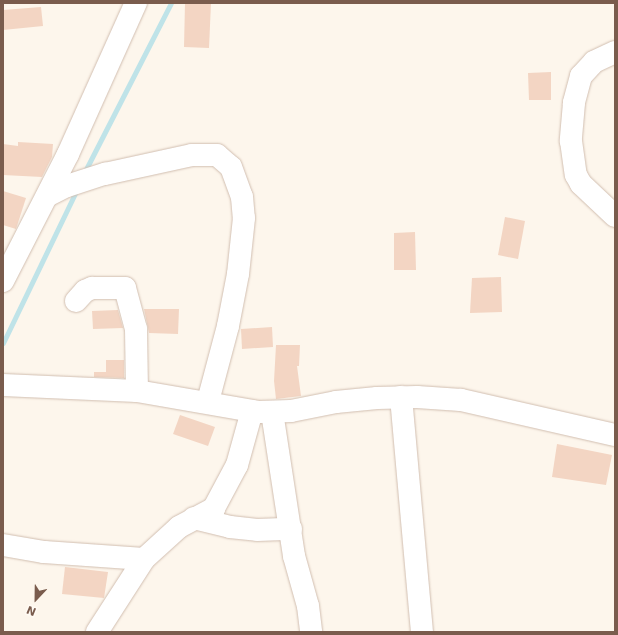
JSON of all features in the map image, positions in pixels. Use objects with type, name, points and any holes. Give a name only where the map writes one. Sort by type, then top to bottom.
[{"type":"street","points":[[3,280],[47,196],[136,3]]},
{"type":"street","points":[[615,52],[594,62],[581,76],[574,103],[571,141],[576,175],[581,184],[615,216]]},
{"type":"street","points":[[47,196],[67,186],[105,174],[192,155],[217,155],[231,166],[242,197],[244,218],[229,319],[208,401]]},
{"type":"street","points":[[76,301],[85,291],[92,288],[125,288],[136,329],[137,391]]},
{"type":"street","points":[[4,386],[137,391],[208,401],[262,411],[291,411],[336,402],[401,397],[461,400],[615,435]]},
{"type":"street","points":[[401,397],[422,632]]},
{"type":"street","points":[[97,632],[144,559],[179,527],[214,508],[237,465],[262,411]]},
{"type":"street","points":[[262,411],[291,529],[294,556],[308,606],[311,632]]},
{"type":"street","points":[[194,518],[230,527],[257,530],[291,529]]},
{"type":"street","points":[[3,545],[44,552],[144,559]]},
{"type":"building","points":[[185,3],[211,3],[209,48],[184,47]]},
{"type":"building","points":[[41,7],[43,26],[3,30],[3,10]]},
{"type":"building","points":[[551,72],[551,100],[529,100],[528,73]]},
{"type":"building","points":[[18,142],[53,144],[52,157],[42,177],[3,175],[3,144],[18,146]]},
{"type":"building","points":[[3,191],[26,198],[16,229],[3,225]]},
{"type":"building","points":[[505,217],[525,221],[518,259],[498,255]]},
{"type":"building","points":[[415,232],[416,270],[394,270],[394,233]]},
{"type":"building","points":[[501,277],[502,312],[470,313],[472,278]]},
{"type":"building","points":[[144,309],[179,309],[178,334],[149,333]]},
{"type":"building","points":[[118,310],[123,328],[93,329],[92,311]]},
{"type":"building","points":[[272,327],[273,347],[242,349],[241,329]]},
{"type":"building","points":[[276,345],[300,345],[299,366],[297,366],[301,396],[276,399],[274,381]]},
{"type":"building","points":[[106,360],[124,360],[124,378],[94,377],[94,372],[106,372]]},
{"type":"building","points":[[180,415],[215,427],[208,446],[173,434]]},
{"type":"building","points":[[557,444],[612,455],[606,485],[552,477]]},
{"type":"building","points":[[65,567],[108,572],[104,598],[62,594]]},
{"type":"waterway","points":[[83,175],[171,3]]},
{"type":"waterway","points":[[3,343],[76,191]]}]
